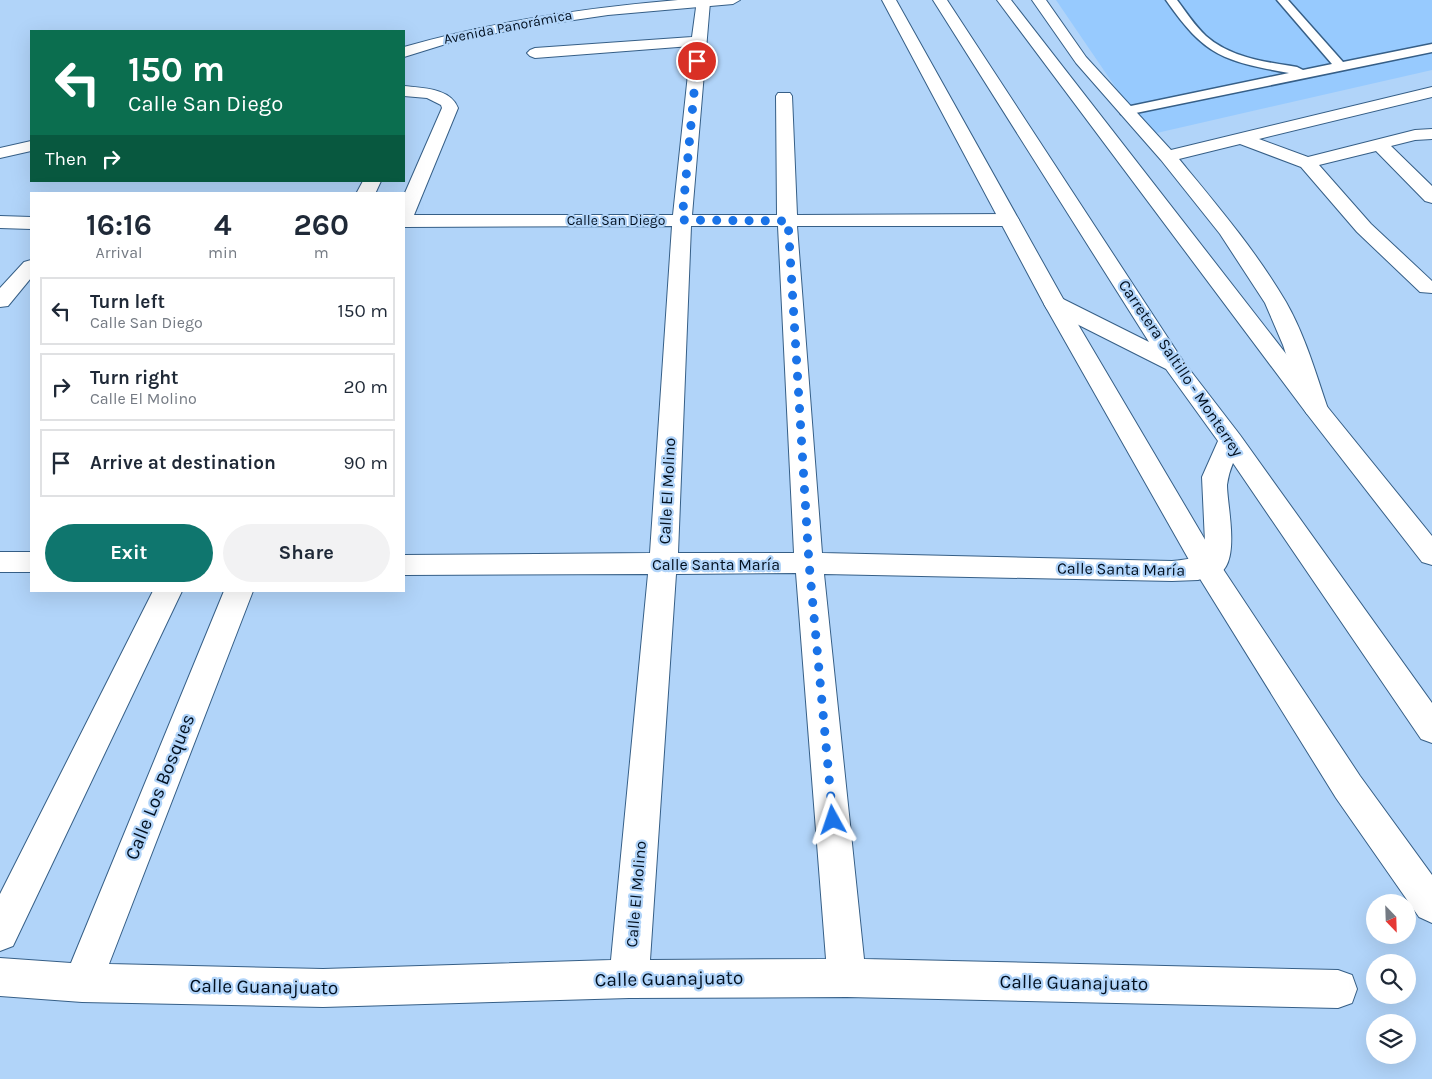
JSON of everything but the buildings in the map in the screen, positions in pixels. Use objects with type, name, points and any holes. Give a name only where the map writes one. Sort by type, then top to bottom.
[{"type":"main road","name":"Avenida Panorámica","points":[[405,52],[469,33],[551,17],[733,0]]},
{"type":"main road","points":[[889,0],[1055,304],[1207,566],[1348,787],[1432,906]]},
{"type":"main road","name":"Carretera Saltillo - Monterrey","points":[[940,0],[1174,364],[1231,441],[1432,729]]},
{"type":"main road","points":[[1004,0],[1316,409],[1432,555]]},
{"type":"main road","points":[[1039,0],[1081,60],[1167,156],[1228,231],[1276,303],[1294,346],[1316,409]]},
{"type":"main road","name":"Calle El Molino","points":[[629,979],[663,564],[682,220],[703,2]]},
{"type":"main road","points":[[535,53],[699,41]]},
{"type":"main road","points":[[1167,156],[1432,92]]},
{"type":"main road","points":[[405,95],[431,94],[448,102],[450,108],[405,214]]},
{"type":"main road","points":[[784,96],[788,221],[809,563],[847,978]]},
{"type":"main road","points":[[1307,163],[1415,135],[1432,134]]},
{"type":"main road","points":[[1243,139],[1307,163],[1369,234],[1427,288]]},
{"type":"main road","points":[[1380,145],[1432,197]]},
{"type":"main road","points":[[0,153],[30,146]]},
{"type":"main road","name":"Calle San Diego","points":[[405,221],[1009,220]]},
{"type":"main road","points":[[0,222],[30,223]]},
{"type":"main road","points":[[0,301],[30,267]]},
{"type":"main road","points":[[1055,304],[1174,364]]},
{"type":"main road","points":[[1207,566],[1215,561],[1218,552],[1214,494],[1215,477],[1219,463],[1231,441]]},
{"type":"main road","points":[[0,562],[30,562]]},
{"type":"main road","name":"Calle Santa María","points":[[405,565],[809,563],[1172,571],[1198,570],[1207,566]]},
{"type":"main road","points":[[0,934],[168,592]]},
{"type":"main road","name":"Calle Los Bosques","points":[[82,984],[238,592]]},
{"type":"main road","name":"Calle Guanajuato","points":[[0,977],[82,984],[323,988],[629,979],[847,978],[1338,989]]},
{"type":"lane","points":[[1171,0],[1204,40],[1218,49],[1250,61],[1305,73]]},
{"type":"lane","points":[[1282,0],[1340,66]]},
{"type":"lane","points":[[1126,111],[1432,48]]},
{"type":"shaded area","points":[[1056,0],[1432,0],[1432,70],[1148,135]]},
{"type":"route","points":[[697,61],[682,220],[788,221],[809,563],[833,820]]}]
